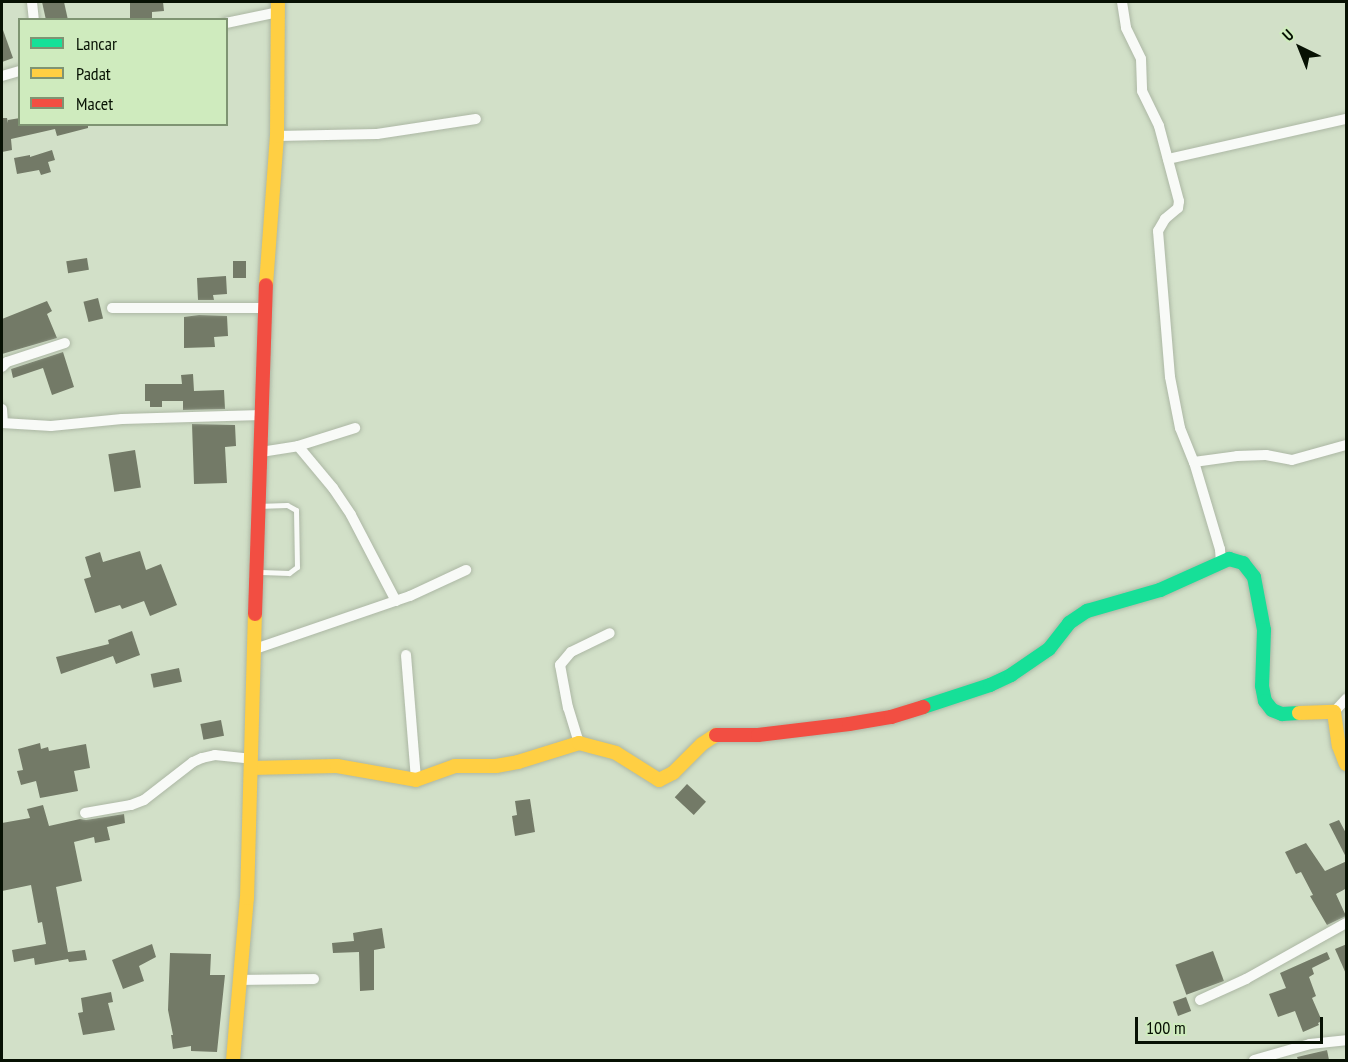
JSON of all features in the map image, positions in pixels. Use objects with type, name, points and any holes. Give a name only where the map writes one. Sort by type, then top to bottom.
[{"type":"main road","points":[[233,1060],[247,898],[263,415],[264,308],[277,136],[278,7]]},
{"type":"main road","points":[[252,764],[338,766],[416,780],[456,766],[496,766],[518,762],[579,743],[616,753],[658,780],[673,773],[702,744],[716,735],[789,733],[891,717],[990,685],[1011,675],[1049,649],[1063,634],[1069,623],[1087,611],[1160,590],[1229,560],[1243,563],[1254,577],[1264,630],[1262,686],[1265,701],[1272,710],[1282,714],[1328,710],[1334,712],[1339,746],[1347,764]]},
{"type":"street","points":[[32,2],[34,18]]},
{"type":"street","points":[[1122,2],[1126,28],[1141,59],[1142,91],[1160,126],[1179,201],[1178,208],[1165,219],[1158,231],[1170,377],[1180,428],[1194,462],[1220,549],[1221,563]]},
{"type":"street","points":[[228,22],[278,7]]},
{"type":"street","points":[[2,76],[18,72]]},
{"type":"street","points":[[277,136],[377,134],[476,118]]},
{"type":"street","points":[[1168,159],[1347,119]]},
{"type":"street","points":[[112,308],[264,308]]},
{"type":"street","points":[[2,367],[7,362],[65,343]]},
{"type":"street","points":[[2,409],[2,423],[51,426],[122,419],[263,415]]},
{"type":"street","points":[[261,452],[298,447],[355,428]]},
{"type":"street","points":[[1194,462],[1220,456],[1292,460],[1347,445]]},
{"type":"street","points":[[298,447],[333,488],[351,515],[396,600]]},
{"type":"street","points":[[255,649],[396,600],[466,570]]},
{"type":"street","points":[[579,743],[568,708],[560,665],[571,652],[610,633]]},
{"type":"street","points":[[406,655],[416,780]]},
{"type":"street","points":[[1334,712],[1347,699]]},
{"type":"street","points":[[85,813],[130,805],[144,800],[193,762],[215,755],[252,764]]},
{"type":"street","points":[[1200,1000],[1246,979],[1347,923]]},
{"type":"street","points":[[240,980],[314,979]]},
{"type":"street","points":[[1254,1060],[1310,1044],[1347,1040]]},
{"type":"lane","points":[[257,572],[289,573],[297,567],[296,510],[287,505],[259,506]]},
{"type":"building","points":[[42,2],[64,2],[68,18],[46,18]]},
{"type":"building","points":[[130,2],[163,2],[164,11],[152,12],[152,18],[130,18]]},
{"type":"building","points":[[2,31],[13,58],[2,62]]},
{"type":"building","points":[[2,118],[7,118],[8,123],[8,120],[18,118],[18,126],[88,126],[88,128],[57,136],[55,129],[11,139],[12,150],[2,152]]},
{"type":"building","points":[[52,150],[55,160],[48,162],[51,172],[41,175],[39,170],[17,174],[14,158],[30,155],[30,157]]},
{"type":"building","points":[[87,258],[89,270],[68,273],[66,261]]},
{"type":"building","points":[[233,261],[246,261],[246,278],[233,278]]},
{"type":"building","points":[[226,276],[227,294],[213,295],[214,300],[198,300],[197,278]]},
{"type":"building","points":[[98,298],[103,318],[89,322],[83,302]]},
{"type":"building","points":[[47,301],[52,311],[47,314],[57,338],[2,354],[2,319]]},
{"type":"building","points":[[227,316],[228,336],[214,337],[215,347],[184,348],[184,317]]},
{"type":"building","points":[[63,352],[74,387],[52,395],[43,368],[13,378],[11,369]]},
{"type":"building","points":[[193,374],[194,391],[224,390],[225,409],[183,410],[183,401],[162,401],[162,407],[150,407],[150,401],[145,401],[145,384],[182,384],[181,375]]},
{"type":"building","points":[[192,424],[235,425],[236,446],[225,447],[227,483],[194,484]]},
{"type":"building","points":[[135,450],[141,488],[114,492],[108,454]]},
{"type":"building","points":[[140,551],[146,570],[161,564],[177,605],[150,616],[144,601],[122,609],[120,605],[95,613],[84,579],[91,577],[85,557],[100,552],[103,562]]},
{"type":"building","points":[[132,631],[140,655],[116,664],[113,656],[61,674],[56,657],[109,644],[108,640]]},
{"type":"building","points":[[179,668],[182,682],[154,688],[151,674]]},
{"type":"building","points":[[221,720],[224,736],[203,740],[200,724]]},
{"type":"building","points":[[40,743],[41,749],[48,747],[49,751],[86,744],[90,768],[74,771],[78,791],[40,798],[36,781],[21,785],[17,771],[23,770],[18,749]]},
{"type":"building","points":[[687,784],[706,802],[694,815],[675,797]]},
{"type":"building","points":[[530,799],[535,832],[515,836],[512,816],[517,815],[515,801]]},
{"type":"building","points":[[43,805],[49,826],[80,819],[124,814],[125,823],[107,827],[110,840],[95,843],[94,837],[74,842],[82,881],[56,887],[68,952],[85,950],[87,960],[69,962],[68,959],[35,965],[34,958],[14,962],[12,950],[46,944],[42,922],[38,923],[31,885],[2,891],[2,823],[30,818],[27,809]]},
{"type":"building","points":[[1339,820],[1347,835],[1347,859],[1329,824]]},
{"type":"building","points":[[1306,843],[1325,871],[1347,861],[1347,888],[1336,894],[1346,916],[1327,925],[1310,896],[1313,895],[1301,872],[1296,874],[1285,852]]},
{"type":"building","points":[[382,928],[385,948],[374,950],[374,990],[360,991],[359,952],[333,953],[332,943],[354,941],[353,933]]},
{"type":"building","points":[[152,944],[156,957],[139,966],[144,981],[123,989],[112,960]]},
{"type":"building","points":[[1347,944],[1347,976],[1335,949]]},
{"type":"building","points":[[1213,951],[1224,981],[1186,995],[1175,965]]},
{"type":"building","points":[[1327,952],[1330,959],[1312,968],[1314,974],[1309,977],[1316,996],[1312,998],[1322,1021],[1318,1023],[1319,1025],[1303,1032],[1295,1011],[1278,1017],[1269,994],[1286,988],[1280,973]]},
{"type":"building","points":[[170,953],[211,954],[210,975],[225,975],[217,1052],[191,1051],[191,1046],[173,1049],[168,1010]]},
{"type":"building","points":[[111,992],[113,1002],[108,1003],[115,1030],[83,1035],[78,1013],[83,1012],[81,998]]},
{"type":"building","points":[[1186,997],[1191,1011],[1178,1016],[1173,1002]]},
{"type":"building","points":[[1327,1050],[1329,1060],[1298,1060],[1297,1057]]},
{"type":"traffic: fast","points":[[923,707],[990,685],[1011,675],[1049,649],[1069,623],[1087,611],[1160,590],[1229,559],[1243,563],[1254,577],[1264,630],[1262,686],[1265,701],[1272,710],[1282,714],[1299,713]]},
{"type":"traffic: slow","points":[[266,285],[277,136],[278,2]]},
{"type":"traffic: slow","points":[[233,1060],[247,898],[255,614]]},
{"type":"traffic: slow","points":[[1299,713],[1334,712],[1339,746],[1346,764]]},
{"type":"traffic: slow","points":[[251,768],[337,766],[416,780],[455,766],[496,766],[518,762],[579,743],[616,753],[659,780],[673,773],[702,744],[716,735]]},
{"type":"traffic: jam","points":[[255,614],[266,285]]},
{"type":"traffic: jam","points":[[716,735],[758,735],[849,724],[891,717],[923,707]]}]
